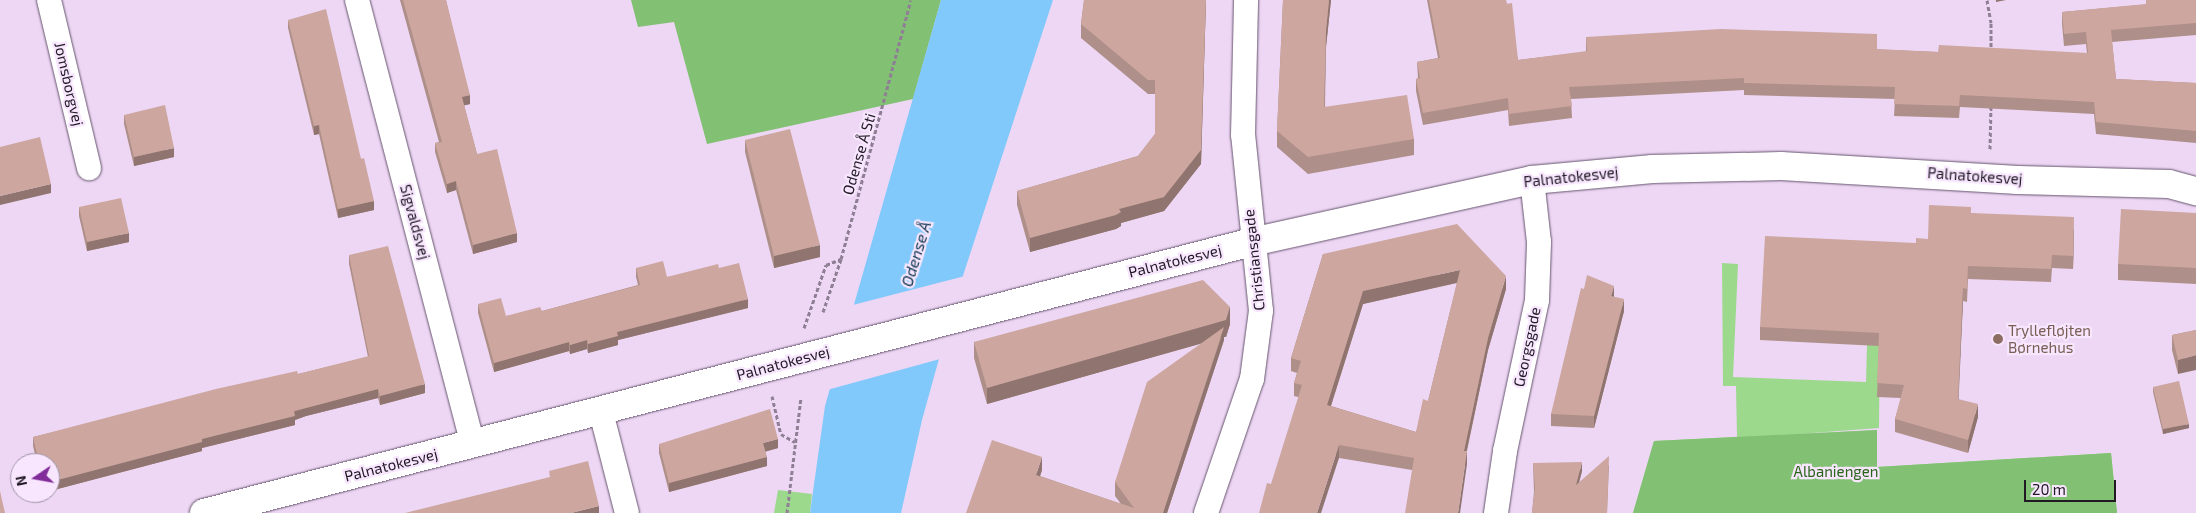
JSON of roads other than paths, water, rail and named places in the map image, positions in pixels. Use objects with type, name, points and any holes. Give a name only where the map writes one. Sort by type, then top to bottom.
[{"type":"main road","name":"Palnatokesvej","points":[[204,513],[1252,242],[1532,180],[1725,166],[1886,170],[1990,177],[2169,184],[2196,192]]},
{"type":"main road","name":"Palnatokesvej","points":[[2169,184],[2196,177]]},
{"type":"street","name":"Jomsborgvej","points":[[49,0],[89,168]]},
{"type":"street","name":"Sigvaldsvej","points":[[357,0],[473,444]]},
{"type":"street","name":"Christiansgade","points":[[1206,513],[1252,379],[1261,311],[1252,242],[1242,135],[1246,0]]},
{"type":"street","name":"Georgsgade","points":[[1496,513],[1505,451],[1536,300],[1539,242],[1532,180]]},
{"type":"street","points":[[600,412],[627,513]]},
{"type":"water","name":"Odense Å","points":[[941,0],[1053,0],[957,294],[922,420],[901,513],[810,513],[825,406]]},
{"type":"place","name":"Tryllefløjten Børnehus","points":[[1998,339]]},
{"type":"park label","name":"Albaniengen","points":[[1836,472]]}]
